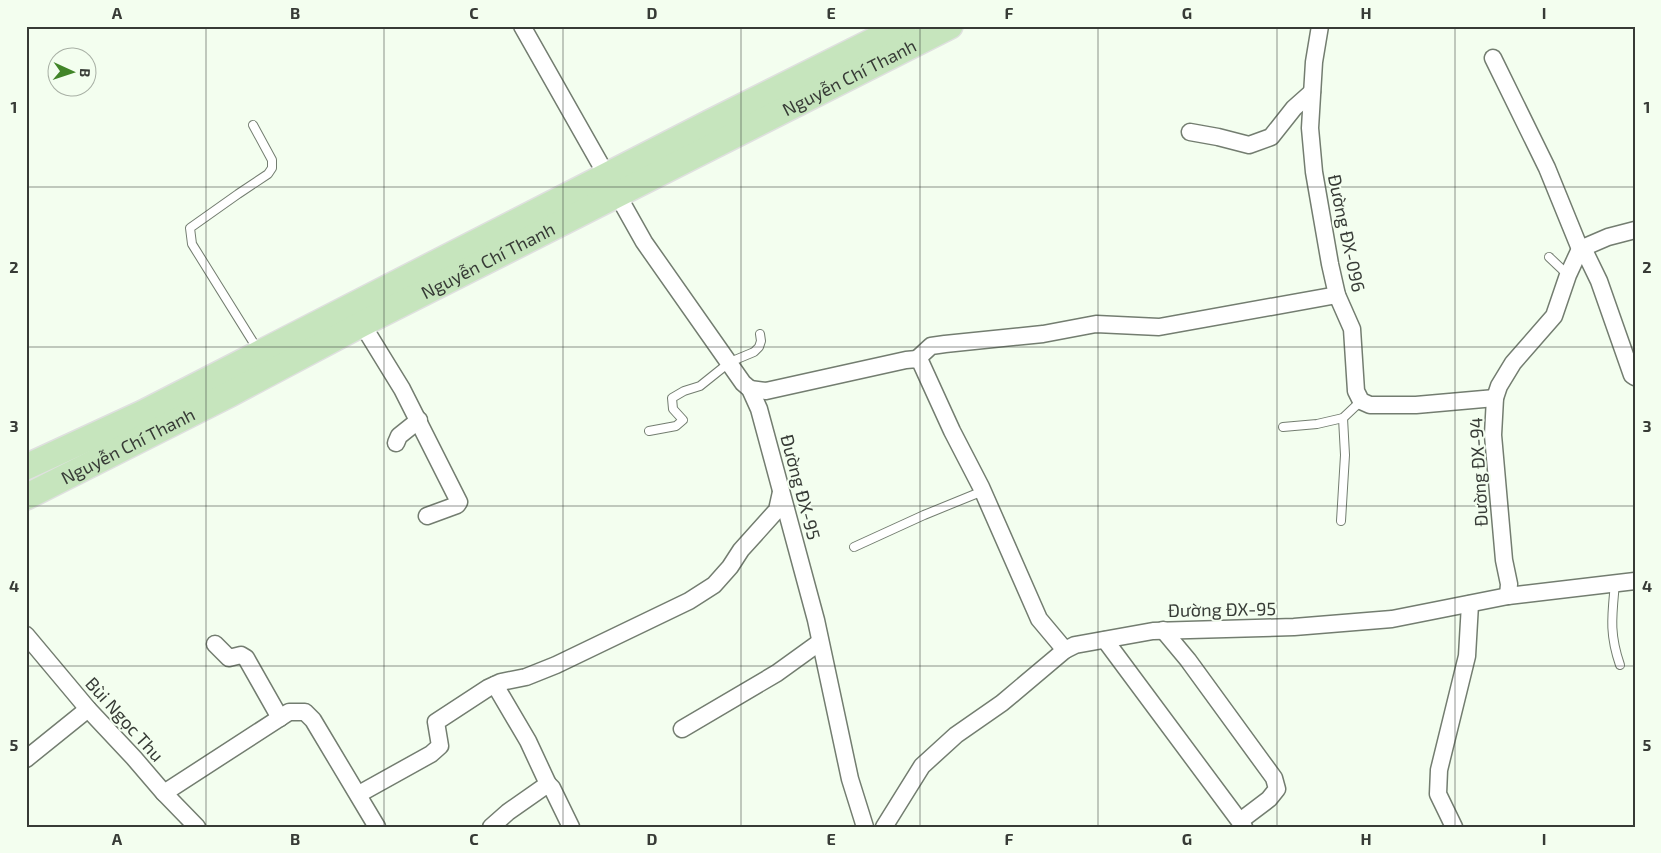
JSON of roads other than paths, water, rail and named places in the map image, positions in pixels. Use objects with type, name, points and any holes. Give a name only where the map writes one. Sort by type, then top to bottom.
[{"type":"main road","name":"Nguyễn Chí Thanh","points":[[612,185],[709,123],[903,26]]},
{"type":"main road","name":"Nguyễn Chí Thanh","points":[[26,467],[148,423],[612,185],[950,26]]},
{"type":"main road","name":"Nguyễn Chí Thanh","points":[[26,497],[260,354],[356,315]]},
{"type":"street","name":"Đường ĐX-95","points":[[522,26],[644,242],[743,383],[750,389],[761,418],[781,492],[820,642],[850,779],[865,827]]},
{"type":"street","name":"Đường ĐX-096","points":[[1320,26],[1314,62],[1310,128],[1314,172],[1337,295],[1352,329],[1356,391],[1361,401]]},
{"type":"street","points":[[1493,58],[1547,168],[1581,248],[1599,280],[1632,375],[1635,377]]},
{"type":"street","points":[[1190,132],[1249,145],[1271,137],[1294,108],[1312,92]]},
{"type":"street","points":[[1581,248],[1608,237],[1635,230]]},
{"type":"street","name":"Đường ĐX-94","points":[[1508,596],[1509,584],[1504,560],[1493,435],[1495,398],[1499,386],[1513,363],[1554,316],[1568,274],[1581,248]]},
{"type":"street","points":[[750,389],[766,391],[917,359],[931,346],[1043,334],[1096,324],[1159,327],[1337,295]]},
{"type":"street","points":[[356,315],[402,389],[460,502],[457,505],[427,516]]},
{"type":"street","points":[[917,359],[921,363],[952,431],[983,491],[1039,619],[1065,650]]},
{"type":"street","points":[[1361,401],[1370,405],[1416,406],[1495,398]]},
{"type":"street","points":[[396,443],[399,436],[419,420]]},
{"type":"street","points":[[359,794],[431,754],[440,746],[436,722],[495,685],[526,677],[556,665],[689,601],[714,586],[741,550],[777,510],[781,492]]},
{"type":"street","name":"Đường ĐX-95","points":[[884,827],[922,766],[956,735],[1002,704],[1065,650],[1075,645],[1163,630],[1294,627],[1392,619],[1508,596],[1635,581]]},
{"type":"street","points":[[1454,827],[1438,794],[1439,770],[1468,656],[1470,604]]},
{"type":"street","points":[[1105,640],[1242,824],[1277,789],[1274,778],[1188,660],[1163,630]]},
{"type":"street","name":"Bùi Ngọc Thu","points":[[26,635],[88,709],[134,758],[164,794],[197,827]]},
{"type":"street","points":[[682,729],[777,673],[820,642]]},
{"type":"street","points":[[215,644],[228,658],[244,656],[280,718]]},
{"type":"street","points":[[495,685],[528,741],[548,784],[552,788],[572,827]]},
{"type":"street","points":[[26,759],[88,709]]},
{"type":"street","points":[[164,794],[289,712],[304,712],[313,720],[377,827]]},
{"type":"street","points":[[491,827],[508,812],[548,784]]},
{"type":"lane","points":[[253,125],[272,160],[272,168],[268,174],[194,224],[190,228],[190,236],[192,244],[260,354]]},
{"type":"lane","points":[[1549,258],[1568,274]]},
{"type":"lane","points":[[649,431],[676,426],[683,420],[672,409],[672,398],[684,391],[700,386],[730,362],[754,352],[759,347],[761,341],[760,334]]},
{"type":"lane","points":[[1283,427],[1317,424],[1343,418],[1361,401]]},
{"type":"lane","points":[[1341,521],[1345,455],[1343,418]]},
{"type":"lane","points":[[854,547],[983,491]]},
{"type":"lane","points":[[1615,584],[1611,623],[1614,648],[1620,665]]}]
